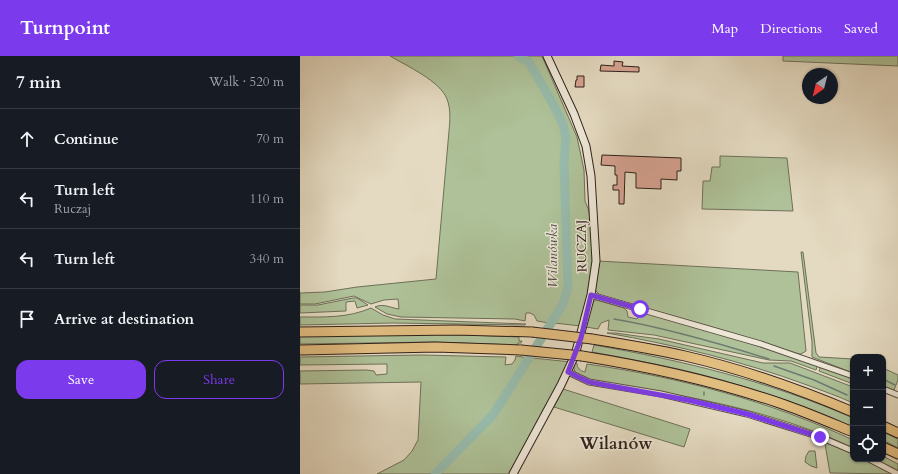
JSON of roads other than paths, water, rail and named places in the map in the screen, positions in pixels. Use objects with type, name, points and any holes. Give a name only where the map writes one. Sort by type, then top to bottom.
[{"type":"highway","points":[[300,332],[456,330],[532,332],[592,339],[685,356],[739,370],[822,399],[850,411]]},
{"type":"highway","points":[[300,350],[436,347],[522,350],[582,356],[635,365],[714,383],[786,405],[850,431]]},
{"type":"highway","points":[[886,427],[898,433]]},
{"type":"highway","points":[[886,448],[898,454]]},
{"type":"street","name":"RUCZAJ","points":[[514,474],[568,372],[581,338],[591,295],[596,252],[586,146],[574,114],[547,56]]},
{"type":"street","points":[[591,295],[761,344],[850,375]]},
{"type":"street","points":[[568,372],[589,382],[661,394],[747,414],[820,437],[850,450]]},
{"type":"street","points":[[886,390],[898,395]]},
{"type":"street","points":[[875,462],[898,474]]},
{"type":"waterway","name":"Wilanówka","points":[[435,474],[493,415],[563,304],[568,287],[564,162],[566,138],[563,124],[529,62],[518,56]]},
{"type":"waterway","points":[[614,319],[692,336],[769,359]]},
{"type":"waterway","points":[[774,366],[814,380],[847,395]]},
{"type":"waterway","points":[[886,380],[895,385]]},
{"type":"district","name":"Wilanów","points":[[616,443]]}]
